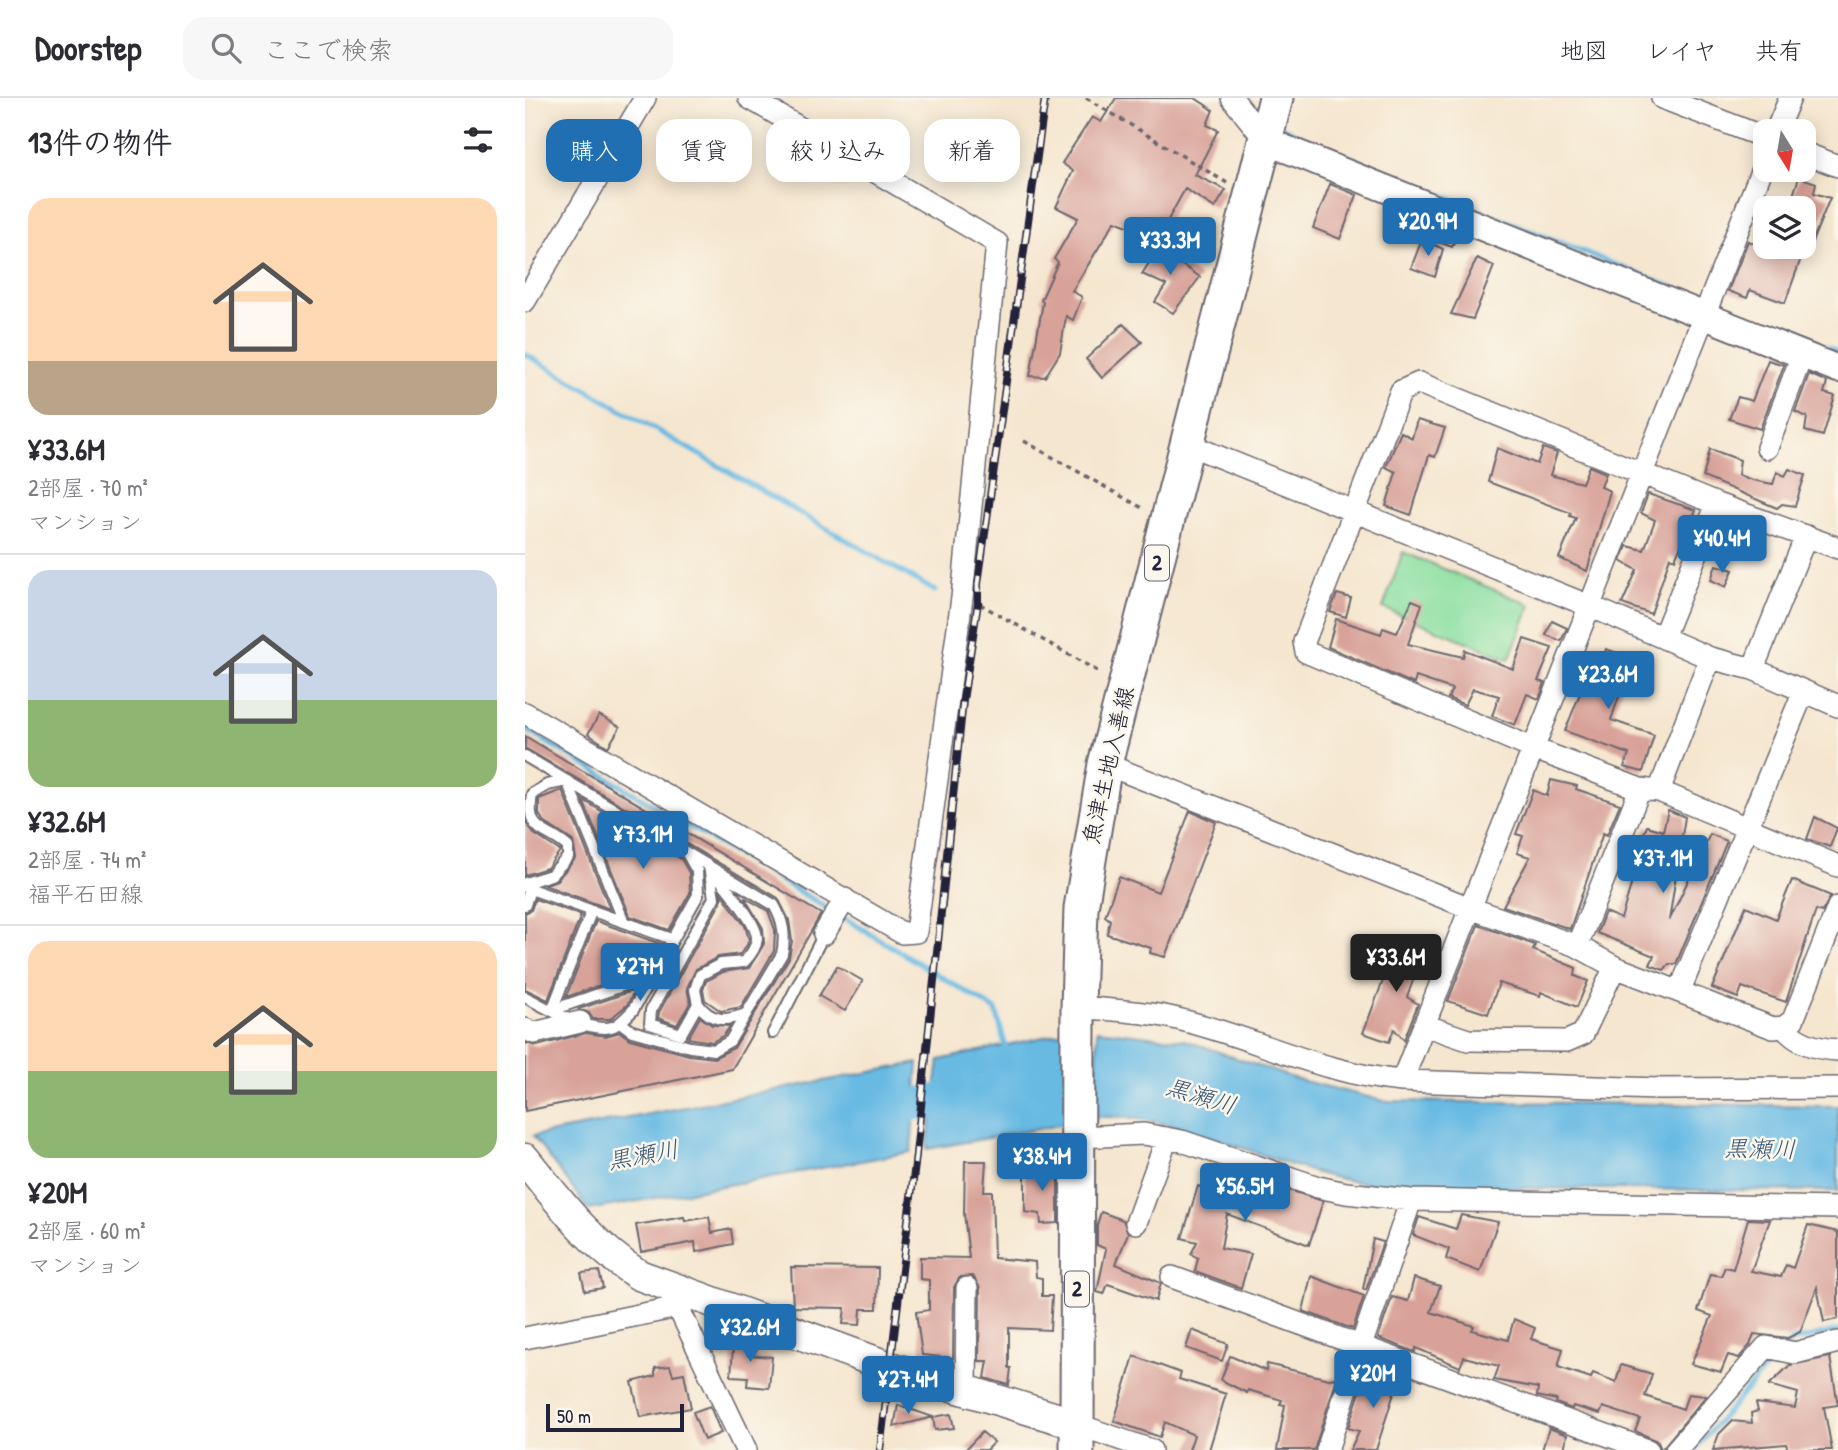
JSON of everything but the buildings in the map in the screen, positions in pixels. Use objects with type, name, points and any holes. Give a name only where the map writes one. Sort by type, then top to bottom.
[{"type":"main road","name":"魚津生地入善線","points":[[1077,1437],[1078,1016],[1081,908],[1105,764],[1276,98]]},
{"type":"main road","points":[[525,1159],[583,1232],[616,1261],[679,1300],[966,1390],[1077,1437]]},
{"type":"street","points":[[525,301],[645,98]]},
{"type":"street","points":[[525,713],[902,933],[916,932],[962,598],[997,243],[748,98]]},
{"type":"street","points":[[1232,98],[1266,141],[1838,369]]},
{"type":"street","points":[[1662,98],[1753,133]]},
{"type":"street","points":[[1781,119],[1790,98]]},
{"type":"street","points":[[1817,158],[1838,166]]},
{"type":"street","points":[[1402,1081],[1757,182]]},
{"type":"street","points":[[1767,448],[1802,355]]},
{"type":"street","points":[[1838,548],[1717,504],[1419,383],[1401,391],[1304,642],[1306,652],[1532,748],[1650,790],[1838,866]]},
{"type":"street","points":[[1187,444],[1591,607],[1710,658],[1753,669],[1838,706]]},
{"type":"street","points":[[1663,637],[1717,504]]},
{"type":"street","points":[[1753,669],[1806,536]]},
{"type":"street","points":[[1577,946],[1710,658]]},
{"type":"street","points":[[1681,990],[1803,693]]},
{"type":"street","points":[[1105,764],[1470,908],[1577,946],[1615,967],[1681,990],[1773,1028],[1784,1027],[1793,1020],[1838,907]]},
{"type":"street","points":[[824,934],[845,899]]},
{"type":"street","points":[[1424,1024],[1468,1040],[1567,1041],[1583,1034],[1615,967]]},
{"type":"street","points":[[1078,1016],[1169,1017],[1304,1061],[1370,1078],[1659,1089],[1838,1088]]},
{"type":"street","points":[[525,1029],[534,1033],[580,1022]]},
{"type":"street","points":[[1784,1027],[1791,1036],[1819,1049],[1838,1050]]},
{"type":"street","points":[[1079,1132],[1167,1138],[1346,1194],[1411,1200],[1838,1208]]},
{"type":"street","points":[[1136,1223],[1167,1138]]},
{"type":"street","points":[[1327,1450],[1411,1200]]},
{"type":"street","points":[[1172,1277],[1649,1450]]},
{"type":"street","points":[[966,1390],[967,1288]]},
{"type":"street","points":[[525,1338],[679,1300],[746,1450]]},
{"type":"street","points":[[1676,1450],[1766,1347],[1795,1353],[1838,1342]]},
{"type":"street","points":[[1077,1437],[1151,1450]]},
{"type":"lane","points":[[525,756],[775,905],[782,920],[785,942],[782,954],[730,1041],[714,1050],[690,1047],[632,1031],[621,1023]]},
{"type":"lane","points":[[527,886],[551,875],[568,857],[568,847],[559,838],[538,829],[530,820],[528,808],[532,794],[547,785],[567,781]]},
{"type":"lane","points":[[567,781],[624,922]]},
{"type":"lane","points":[[525,998],[580,1022],[606,1028],[621,1023],[633,1010],[698,895],[697,871],[687,853]]},
{"type":"lane","points":[[698,1004],[681,1034],[650,1024],[651,1010],[714,898],[709,866]]},
{"type":"lane","points":[[709,866],[753,924],[757,937],[752,952],[744,962],[720,964],[700,975],[695,990],[698,1004],[705,1015],[721,1021],[746,1014]]},
{"type":"lane","points":[[525,905],[527,886]]},
{"type":"lane","points":[[527,886],[672,939]]},
{"type":"lane","points":[[552,1010],[592,910]]},
{"type":"lane","points":[[773,1033],[824,934]]},
{"type":"lane","points":[[552,1010],[651,976]]},
{"type":"path","points":[[1086,98],[1250,196]]},
{"type":"path","points":[[1024,442],[1167,522]]},
{"type":"path","points":[[962,598],[978,603],[1126,687]]},
{"type":"green space","points":[[1403,552],[1531,605],[1509,659],[1383,608]]},
{"type":"water","points":[[1097,1030],[1185,1040],[1296,1079],[1384,1101],[1838,1106],[1838,1191],[1388,1187],[1340,1179],[1296,1167],[1183,1128],[1125,1118],[1096,1117]]},
{"type":"water","points":[[1066,1032],[1066,1124],[927,1149],[939,1060]]},
{"type":"water","points":[[918,1063],[911,1152],[589,1210],[533,1136]]},
{"type":"waterway","points":[[1281,126],[1303,139],[1706,301]]},
{"type":"waterway","points":[[1715,304],[1838,352]]},
{"type":"waterway","points":[[525,354],[935,591]]},
{"type":"waterway","points":[[525,729],[832,911]]},
{"type":"waterway","points":[[841,916],[996,1010],[1007,1052]]},
{"type":"waterway","name":"黒瀬川","points":[[871,1112],[977,1093]]},
{"type":"waterway","points":[[1787,1346],[1793,1341],[1838,1331]]},
{"type":"waterway","points":[[1694,1450],[1777,1355]]},
{"type":"railway","points":[[880,1450],[915,1164],[963,700],[1045,98]]}]
